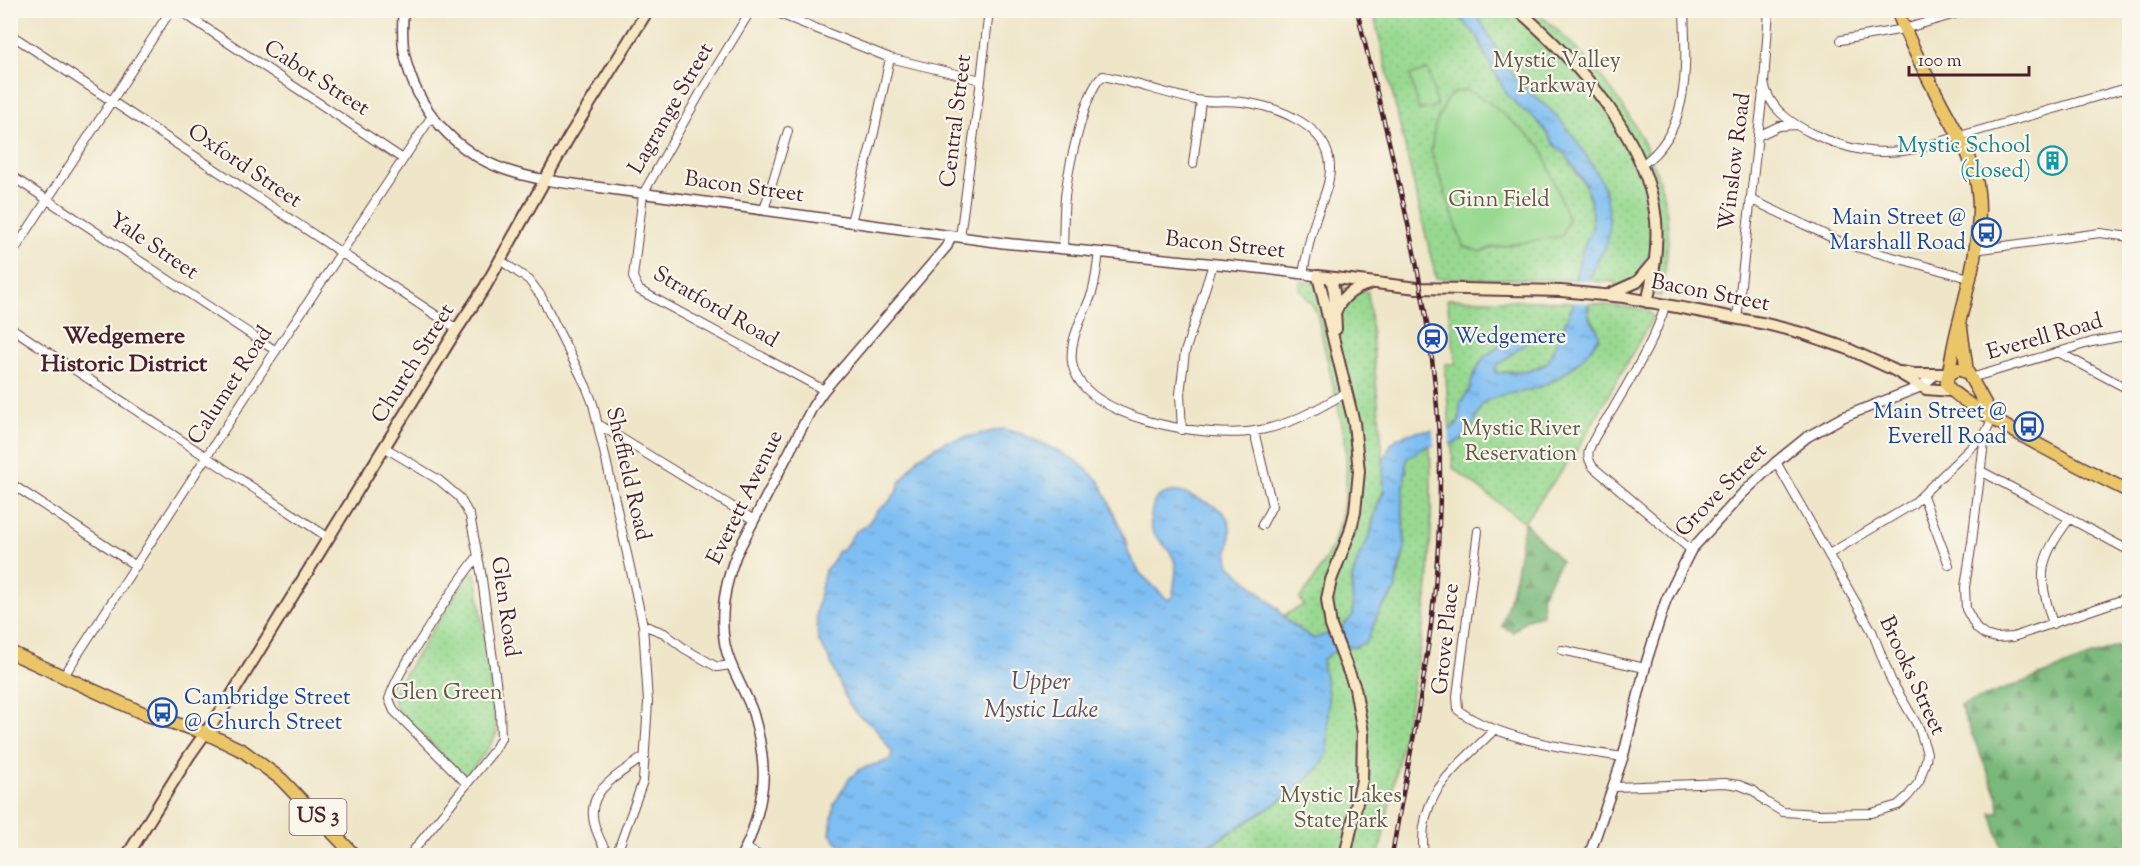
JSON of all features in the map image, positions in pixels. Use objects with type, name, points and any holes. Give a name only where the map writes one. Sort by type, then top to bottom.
[{"type":"main road","name":"Church Street","points":[[127,855],[228,701],[485,287],[569,137],[648,10]]},
{"type":"main road","points":[[1518,10],[1562,51],[1592,85],[1619,124],[1640,166],[1654,207],[1656,227],[1656,259],[1647,302]]},
{"type":"main road","points":[[1897,10],[1904,29],[1959,136],[1972,165],[1978,188],[1980,217],[1961,314],[1945,374],[1947,385],[1970,406],[2130,492]]},
{"type":"main road","points":[[1609,295],[1637,282],[1656,259]]},
{"type":"main road","points":[[1318,276],[1358,444],[1359,490],[1350,532],[1329,587],[1327,606],[1333,631],[1353,683],[1359,707],[1364,747],[1362,780],[1345,855]]},
{"type":"main road","name":"Bacon Street","points":[[1318,276],[1426,289],[1596,293],[1737,318],[1777,326],[1825,340],[1894,370],[1920,387],[1952,392]]},
{"type":"main road","points":[[1331,278],[1334,288],[1336,344]]},
{"type":"main road","points":[[1335,314],[1340,303],[1348,294],[1360,287],[1372,284]]},
{"type":"main road","points":[[1952,392],[1965,393],[1971,386],[1962,338],[1961,314]]},
{"type":"main road","points":[[1945,374],[1958,369],[1970,376],[1993,418]]},
{"type":"main road","name":"Bacon Street","points":[[1894,370],[1914,374],[1945,374]]},
{"type":"main road","name":"US 3","points":[[11,654],[147,715],[206,733],[243,751],[274,773],[354,855]]},
{"type":"street","points":[[10,257],[171,10]]},
{"type":"street","name":"Cabot Street","points":[[178,10],[403,159]]},
{"type":"street","name":"Bacon Street","points":[[403,10],[407,64],[424,105],[441,128],[464,149],[507,171],[546,180],[955,236],[1318,276]]},
{"type":"street","name":"Lagrange Street","points":[[643,194],[751,10]]},
{"type":"street","points":[[770,10],[890,58],[981,80]]},
{"type":"street","name":"Central Street","points":[[955,236],[981,80],[989,10]]},
{"type":"street","points":[[1640,166],[1651,158],[1664,143],[1680,107],[1685,75],[1684,10]]},
{"type":"street","name":"Winslow Road","points":[[1737,318],[1764,83],[1769,10]]},
{"type":"street","points":[[1841,40],[1904,29],[1969,10]]},
{"type":"street","name":"Oxford Street","points":[[10,34],[457,329]]},
{"type":"street","points":[[850,222],[873,137],[890,58]]},
{"type":"street","points":[[1063,249],[1066,191],[1072,156],[1085,109],[1097,81],[1103,76],[1201,101],[1242,102],[1269,108],[1283,113],[1315,134],[1326,148],[1329,159],[1329,180],[1310,239],[1304,274]]},
{"type":"street","points":[[1764,83],[1774,105],[1796,125],[1839,146],[1876,153],[1909,150],[2130,87]]},
{"type":"street","points":[[1193,164],[1201,101]]},
{"type":"street","name":"Calumet Road","points":[[63,677],[432,116]]},
{"type":"street","points":[[1758,136],[1779,126],[1796,125]]},
{"type":"street","points":[[764,210],[788,131]]},
{"type":"street","name":"Yale Street","points":[[10,175],[276,351]]},
{"type":"street","name":"Stratford Road","points":[[643,194],[633,277],[639,290],[824,390]]},
{"type":"street","points":[[1750,199],[1845,243],[1969,278]]},
{"type":"street","points":[[1974,250],[2100,233],[2130,237]]},
{"type":"street","name":"Everett Avenue","points":[[744,851],[760,803],[764,769],[752,711],[731,665],[723,627],[723,602],[729,574],[736,555],[813,406],[824,390],[955,236]]},
{"type":"street","points":[[1099,252],[1093,290],[1074,337],[1072,351],[1075,373],[1090,393],[1100,400],[1142,419],[1182,430],[1215,434],[1254,431],[1282,425],[1347,392]]},
{"type":"street","name":"Sheffield Road","points":[[500,260],[529,280],[541,296],[586,386],[598,424],[643,625],[648,702],[643,781],[618,855]]},
{"type":"street","points":[[1182,430],[1180,394],[1185,352],[1213,264]]},
{"type":"street","points":[[1665,305],[1655,332],[1588,452],[1593,467],[1691,550]]},
{"type":"street","points":[[10,327],[329,538]]},
{"type":"street","name":"Everell Road","points":[[1970,376],[2092,342],[2130,335]]},
{"type":"street","points":[[2058,352],[2130,390]]},
{"type":"street","name":"Grove Street","points":[[1589,855],[1614,787],[1645,668],[1666,600],[1691,550],[1742,494],[1807,437],[1831,423],[1920,387],[1945,374]]},
{"type":"street","points":[[1993,418],[1985,434],[1965,587],[1966,609],[1980,632],[1996,638],[2022,635],[2130,597]]},
{"type":"street","points":[[598,424],[754,520]]},
{"type":"street","points":[[1254,431],[1272,506],[1262,525]]},
{"type":"street","points":[[1829,555],[1908,508],[1985,434]]},
{"type":"street","name":"Glen Road","points":[[384,447],[439,480],[459,497],[470,516],[478,556],[500,711],[501,738],[495,749],[409,855]]},
{"type":"street","name":"Brooks Street","points":[[1614,787],[1725,783],[1754,791],[1784,812],[1872,813],[1898,805],[1919,782],[1927,753],[1919,728],[1891,680],[1869,625],[1776,462]]},
{"type":"street","points":[[1981,471],[2130,551]]},
{"type":"street","points":[[10,483],[136,566]]},
{"type":"street","points":[[1923,496],[1949,565]]},
{"type":"street","points":[[2053,624],[2044,596],[2043,571],[2051,544],[2070,518]]},
{"type":"street","name":"Grove Place","points":[[1478,531],[1467,603],[1457,704],[1460,712],[1495,729],[1555,746],[1623,757]]},
{"type":"street","points":[[466,783],[394,711],[388,699],[394,682],[454,587],[478,556]]},
{"type":"street","points":[[643,625],[664,633],[685,649],[717,667],[731,665]]},
{"type":"street","points":[[1562,650],[1645,668]]},
{"type":"street","points":[[1424,855],[1423,824],[1430,801],[1443,782],[1495,729]]},
{"type":"street","points":[[609,855],[596,832],[592,816],[593,802],[604,785],[645,756]]},
{"type":"street","points":[[744,851],[760,855]]},
{"type":"green space","name":"Ginn Field","points":[[1373,11],[1451,11],[1461,17],[1478,37],[1484,53],[1507,94],[1546,131],[1566,155],[1586,187],[1592,208],[1592,229],[1582,252],[1576,280],[1436,278]]},
{"type":"green space","name":"Mystic Valley Parkway","points":[[1473,11],[1535,11],[1581,54],[1623,107],[1641,136],[1664,197],[1668,237],[1661,296],[1615,287],[1615,282],[1590,281],[1608,235],[1607,207],[1600,181],[1580,146],[1547,107],[1520,84],[1510,72]]},
{"type":"green space","points":[[1428,70],[1437,106],[1419,110],[1410,75]]},
{"type":"green space","points":[[1467,90],[1487,101],[1541,146],[1568,219],[1562,236],[1490,248],[1481,252],[1463,246],[1431,151],[1435,126],[1447,99],[1453,93]]},
{"type":"green space","points":[[1300,281],[1368,292],[1385,481],[1370,535],[1352,577],[1353,615],[1342,628],[1314,639],[1292,625],[1283,616],[1304,605],[1300,599],[1315,577],[1333,542],[1345,498],[1346,453],[1345,438],[1317,314],[1300,290]]},
{"type":"green space","points":[[1447,299],[1574,302],[1548,362],[1529,371],[1498,373],[1494,370],[1544,328],[1534,329],[1511,339],[1485,356],[1473,375],[1470,389],[1461,402],[1459,420],[1450,430],[1445,364],[1456,364]]},
{"type":"green space","name":"Mystic River Reservation","points":[[1589,303],[1648,310],[1653,317],[1579,447],[1524,522],[1453,468],[1452,444],[1467,435],[1477,412],[1485,402],[1501,395],[1541,387],[1572,368],[1581,359],[1588,350],[1597,328],[1589,315]]},
{"type":"green space","name":"Mystic Lakes State Park","points":[[1430,445],[1430,558],[1423,629],[1379,855],[1194,856],[1296,791],[1321,766],[1328,696],[1322,660],[1331,653],[1367,641],[1379,612],[1393,595],[1405,541],[1402,504],[1407,458]]},
{"type":"green space","points":[[1524,522],[1561,561],[1542,595],[1543,615],[1527,619],[1513,632],[1502,626],[1516,573]]},
{"type":"green space","name":"Glen Green","points":[[474,573],[477,581],[497,733],[468,774],[463,776],[397,709],[392,697],[468,574]]},
{"type":"green space","points":[[2118,646],[2129,680],[2129,855],[2004,855],[1991,813],[1999,813],[1998,797],[1960,706]]},
{"type":"water","name":"Upper Mystic Lake","points":[[1444,11],[1473,11],[1511,72],[1520,84],[1564,125],[1604,188],[1609,230],[1605,248],[1592,272],[1588,308],[1589,317],[1599,337],[1579,361],[1552,381],[1533,389],[1501,395],[1483,403],[1470,431],[1462,439],[1452,444],[1427,446],[1407,458],[1402,504],[1405,549],[1397,574],[1396,590],[1379,612],[1367,641],[1355,648],[1347,647],[1331,653],[1322,660],[1328,696],[1328,753],[1321,766],[1296,791],[1194,855],[857,856],[838,843],[830,834],[834,804],[849,779],[860,769],[887,761],[891,758],[892,752],[874,726],[859,716],[848,703],[829,658],[818,640],[816,613],[825,570],[855,532],[867,525],[877,511],[888,503],[918,458],[944,442],[1002,429],[1022,434],[1076,460],[1100,482],[1125,538],[1129,555],[1140,573],[1168,600],[1173,596],[1176,567],[1171,554],[1153,531],[1151,514],[1155,500],[1163,494],[1176,492],[1185,493],[1212,505],[1224,513],[1228,520],[1230,565],[1278,609],[1288,622],[1314,639],[1340,629],[1353,615],[1352,579],[1358,559],[1369,538],[1377,507],[1384,492],[1383,462],[1391,444],[1408,434],[1450,430],[1455,426],[1460,420],[1460,404],[1470,389],[1472,379],[1485,356],[1511,339],[1534,329],[1545,328],[1498,365],[1494,370],[1496,373],[1526,372],[1548,362],[1574,303],[1576,276],[1583,248],[1592,229],[1590,197],[1584,182],[1566,155],[1554,144],[1544,128],[1507,94],[1484,53],[1478,37],[1458,15]]},
{"type":"pier","points":[[1573,280],[1593,281],[1592,303],[1571,302]]},
{"type":"pier","points":[[1449,427],[1450,447],[1434,448],[1433,428]]},
{"type":"railway","points":[[1357,10],[1412,242],[1432,359],[1438,419],[1440,502],[1434,597],[1429,644],[1392,856]]},
{"type":"place","name":"Mystic School (closed)","points":[[2052,160]]},
{"type":"place","name":"Main Street @ Marshall Road","points":[[1987,232]]},
{"type":"place","name":"Wedgemere","points":[[1433,338]]},
{"type":"place","name":"Main Street @ Everell Road","points":[[2028,426]]},
{"type":"place","name":"Cambridge Street @ Church Street","points":[[163,712]]},
{"type":"district","name":"Wedgemere Historic District","points":[[124,351]]}]
